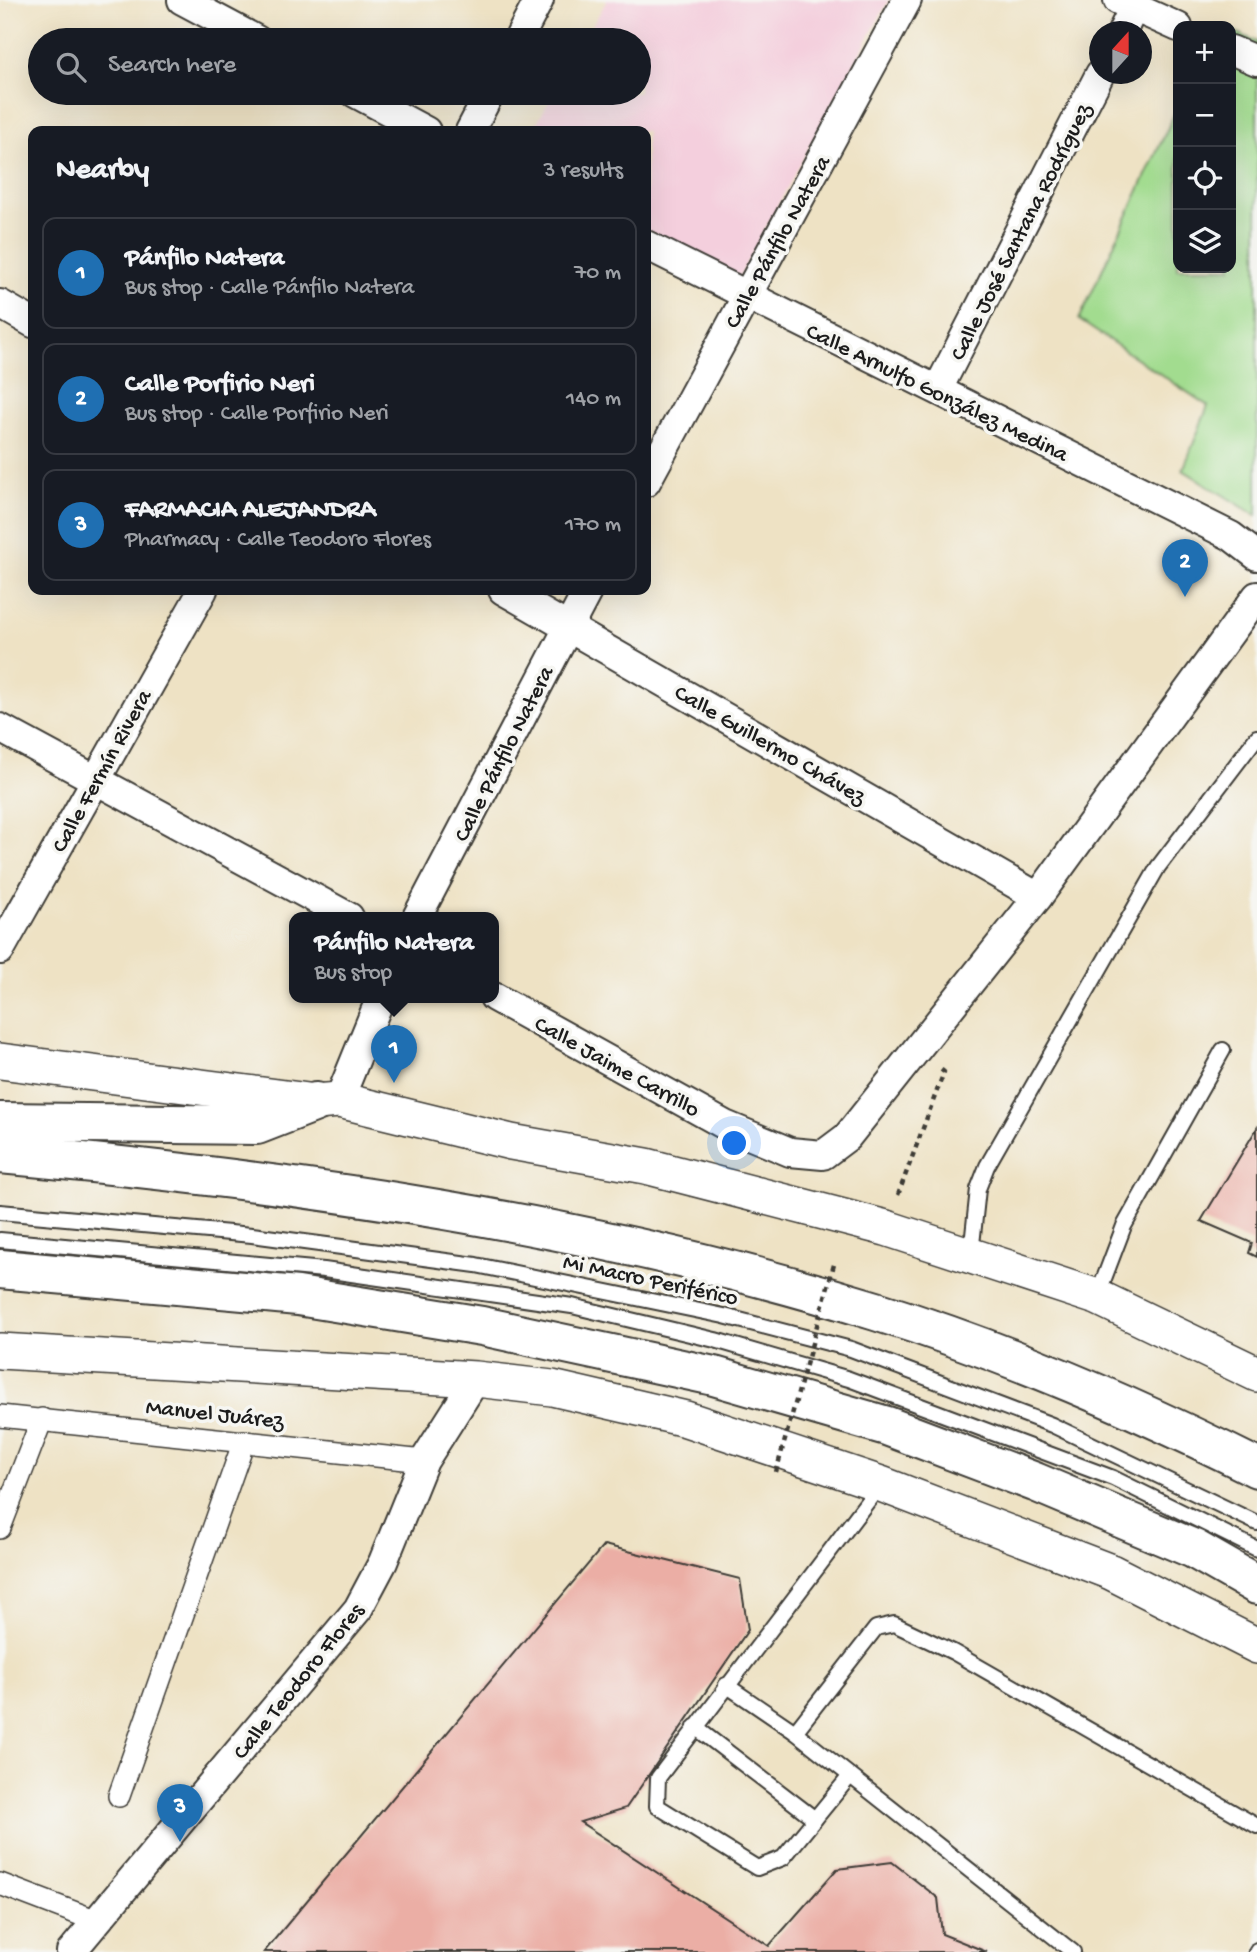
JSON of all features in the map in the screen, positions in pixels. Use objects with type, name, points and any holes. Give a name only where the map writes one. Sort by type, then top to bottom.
[{"type":"highway","points":[[0,1122],[257,1125],[327,1101]]},
{"type":"highway","points":[[0,1154],[238,1181],[477,1214],[695,1262],[876,1311],[1014,1361],[1167,1423],[1257,1468]]},
{"type":"highway","points":[[0,1269],[298,1296],[482,1326],[714,1376],[887,1426],[1035,1482],[1194,1549],[1257,1585]]},
{"type":"street","points":[[182,0],[234,28]]},
{"type":"street","points":[[524,28],[539,0]]},
{"type":"street","name":"Calle Pánfilo Natera","points":[[651,473],[907,0]]},
{"type":"street","points":[[1125,13],[1173,26]]},
{"type":"street","points":[[1236,52],[1257,61]]},
{"type":"street","name":"Calle José Santana Rodríguez","points":[[938,389],[1095,84]]},
{"type":"street","points":[[377,105],[417,126]]},
{"type":"street","points":[[473,126],[484,105]]},
{"type":"street","name":"Calle Arnulfo González Medina","points":[[651,248],[746,297],[1244,537],[1257,556]]},
{"type":"street","points":[[0,304],[28,320]]},
{"type":"street","name":"Calle Fermín Rivera","points":[[0,950],[200,595]]},
{"type":"street","name":"Calle Guillermo Chávez","points":[[512,595],[1038,897]]},
{"type":"street","name":"Calle Pánfilo Natera","points":[[420,912],[585,595]]},
{"type":"street","points":[[1038,897],[1257,596]]},
{"type":"street","points":[[0,728],[340,912]]},
{"type":"street","name":"Calle Jaime Carrillo","points":[[499,1000],[725,1125],[790,1152],[822,1154],[847,1137],[1038,897]]},
{"type":"street","points":[[327,1101],[378,1003]]},
{"type":"street","points":[[0,1061],[327,1101],[511,1142],[646,1166],[886,1228],[971,1254],[1035,1279],[1097,1297],[1257,1374]]},
{"type":"street","points":[[0,1351],[476,1379],[552,1388],[686,1419],[881,1484],[1111,1572],[1257,1646]]},
{"type":"street","name":"Calle Teodoro Flores","points":[[71,1952],[358,1609],[383,1562],[424,1461],[476,1379]]},
{"type":"street","name":"Manuel Juárez","points":[[0,1416],[424,1461]]},
{"type":"street","points":[[0,1528],[41,1419]]},
{"type":"street","points":[[119,1797],[244,1441]]},
{"type":"street","points":[[0,1884],[97,1921]]},
{"type":"lane","points":[[971,1254],[978,1189],[987,1166],[1158,867],[1257,737]]},
{"type":"lane","points":[[1097,1297],[1124,1226],[1223,1050]]},
{"type":"lane","name":"Mi Macro Periférico","points":[[0,1212],[252,1236],[476,1265],[724,1315],[851,1349],[1052,1425],[1257,1523]]},
{"type":"lane","name":"Mi Macro Periférico","points":[[0,1240],[338,1272],[572,1306],[715,1340],[849,1379],[1113,1478],[1257,1549]]},
{"type":"lane","points":[[850,1776],[783,1858],[757,1868],[657,1806],[658,1778],[881,1484]]},
{"type":"lane","points":[[795,1732],[876,1628],[894,1624],[953,1652],[1257,1826]]},
{"type":"lane","points":[[726,1685],[795,1732],[1073,1952]]},
{"type":"lane","points":[[695,1727],[815,1819]]},
{"type":"path","points":[[886,1228],[944,1072]]},
{"type":"path","points":[[776,1472],[835,1261],[822,1257]]},
{"type":"shaded area","points":[[607,0],[889,0],[738,279],[651,233],[651,126],[535,126],[547,105],[651,105],[651,28],[591,28]]},
{"type":"green space","points":[[1236,32],[1257,42],[1257,516],[1183,470],[1208,406],[1079,320],[1173,117],[1173,273],[1236,273]]},
{"type":"building","points":[[1257,1128],[1257,1257],[1249,1253],[1252,1243],[1201,1221]]},
{"type":"building","points":[[604,1545],[740,1579],[748,1630],[626,1808],[580,1822],[769,1946],[837,1869],[892,1862],[938,1898],[942,1934],[987,1952],[264,1952]]},
{"type":"place","name":"Calle Porfirio Neri","points":[[1185,597]]},
{"type":"place","name":"Pánfilo Natera","points":[[394,1083]]},
{"type":"place","name":"FARMACIA ALEJANDRA","points":[[180,1842]]}]
